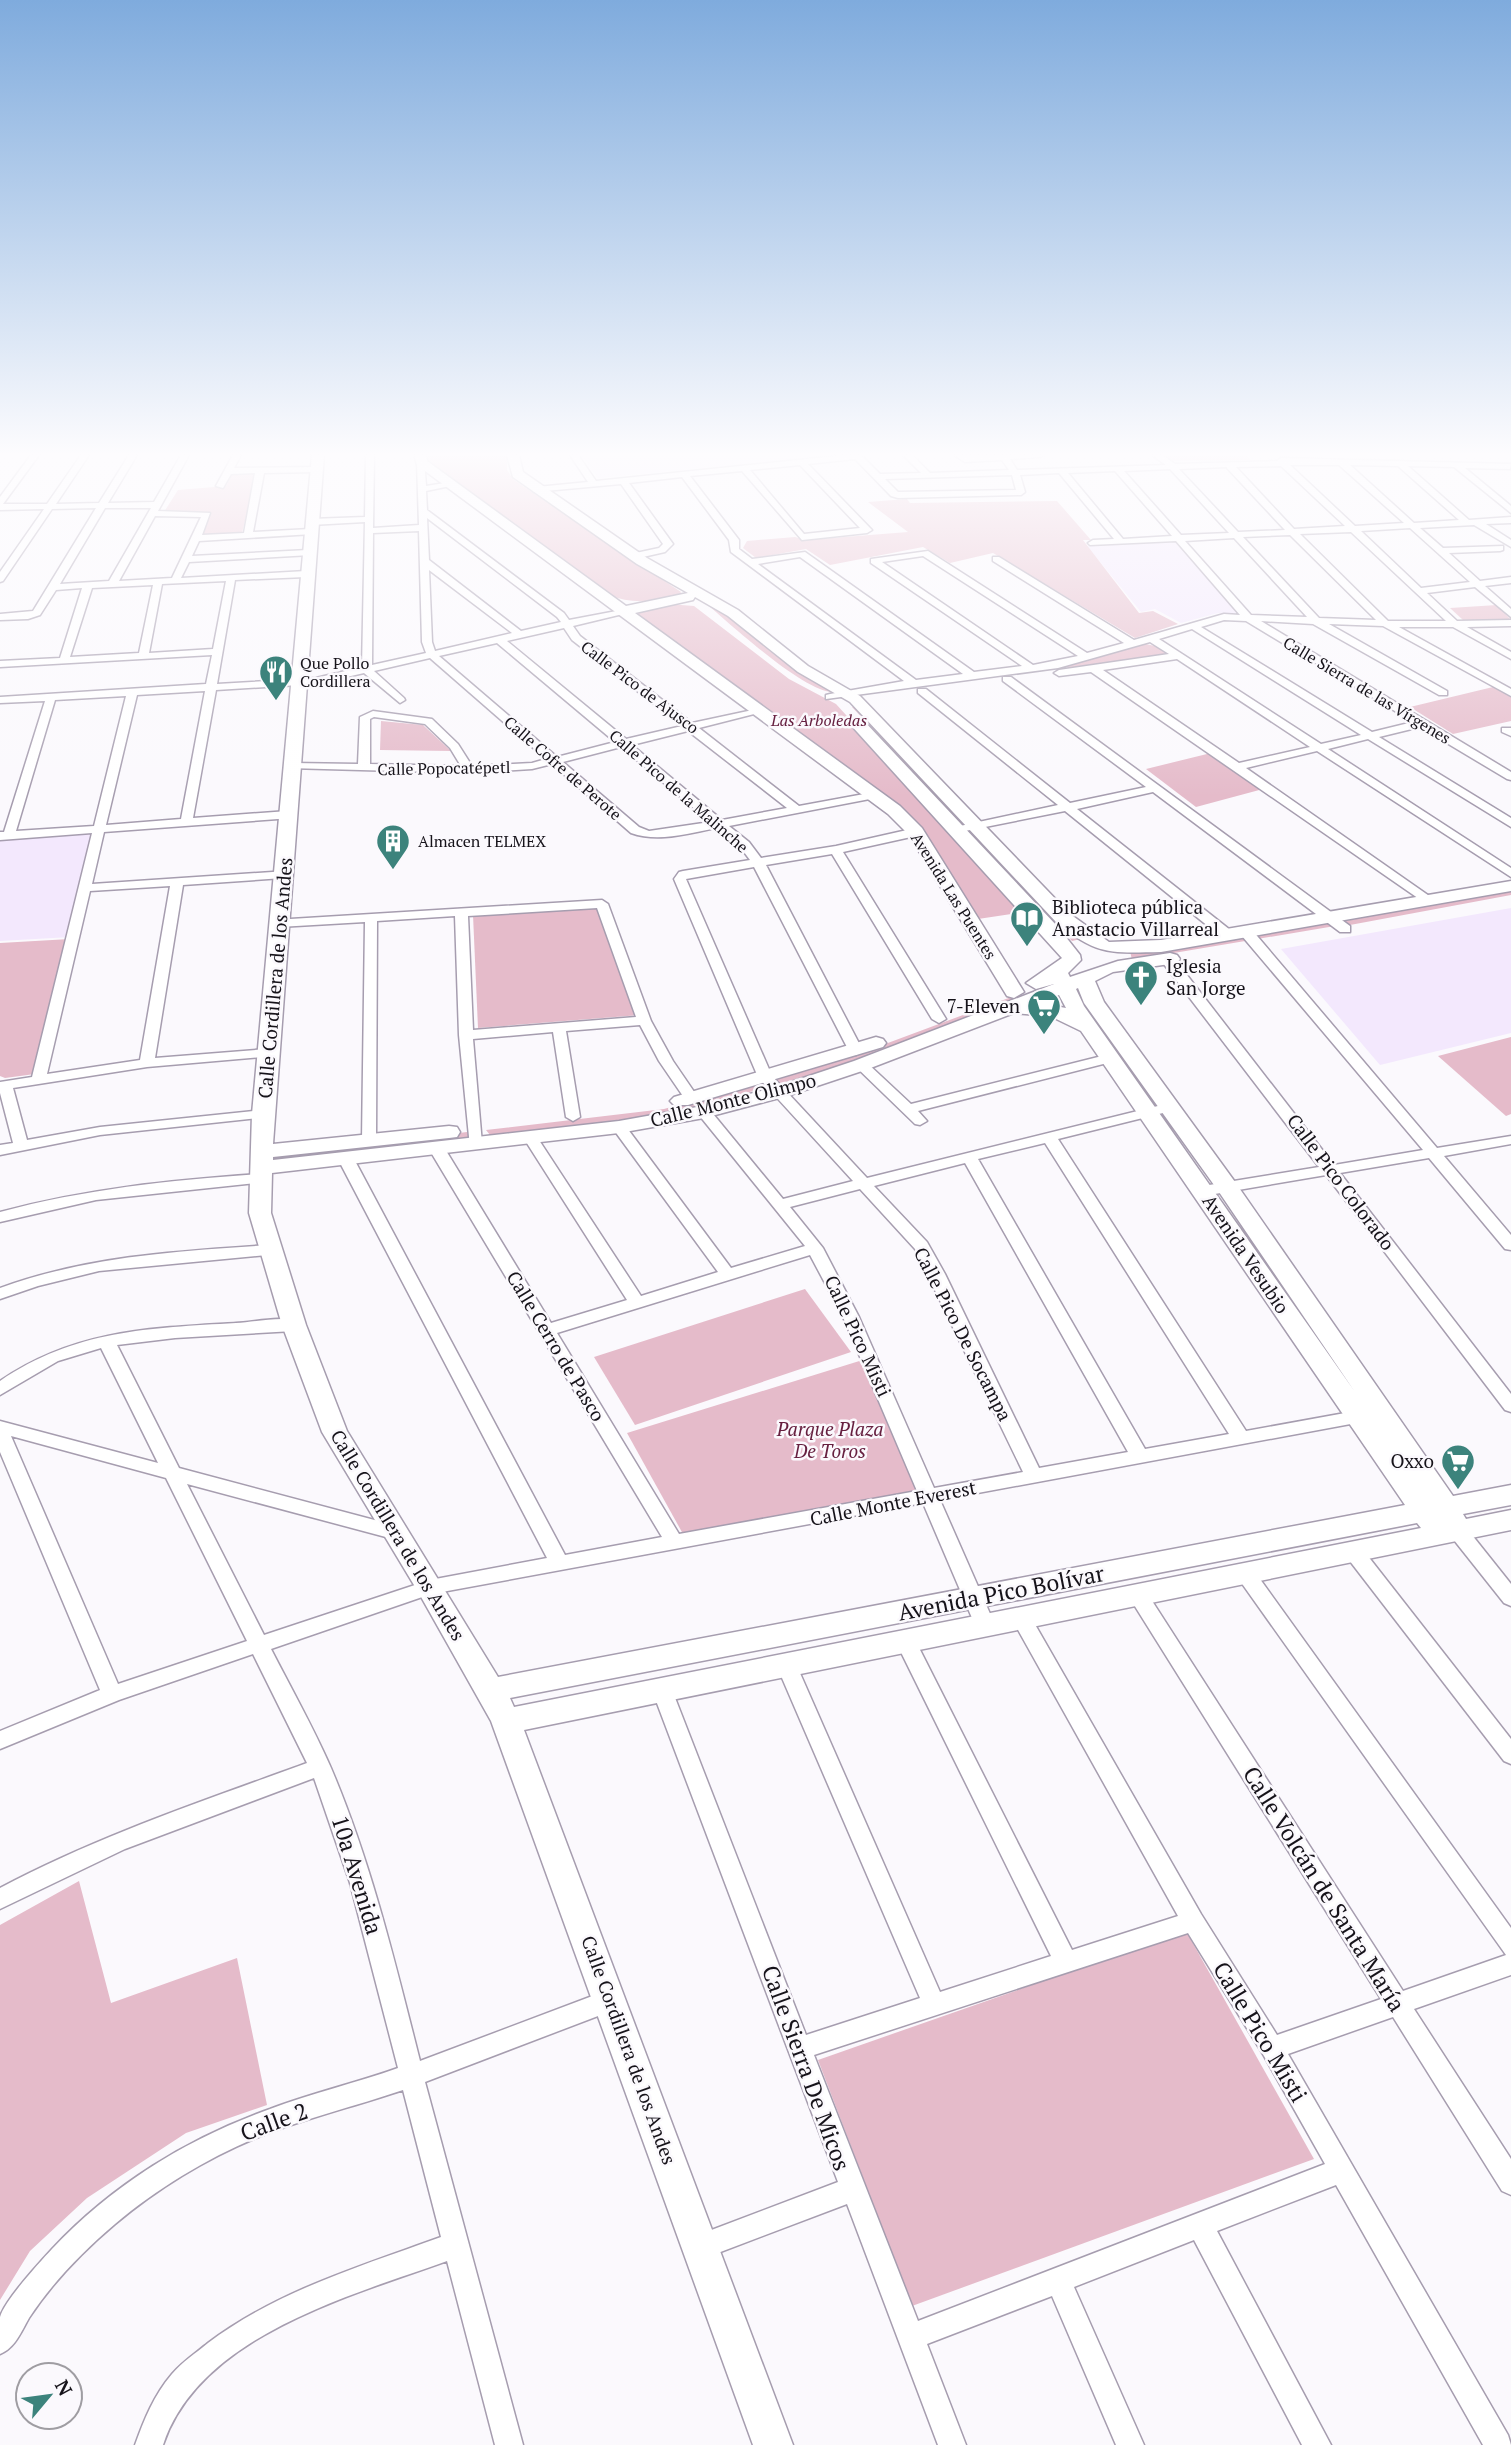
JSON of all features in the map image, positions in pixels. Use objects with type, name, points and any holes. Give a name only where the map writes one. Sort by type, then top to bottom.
[{"type":"street","points":[[0,631],[3,617],[32,615],[37,612],[64,569]]},
{"type":"street","points":[[112,585],[121,569]]},
{"type":"street","points":[[175,582],[182,569]]},
{"type":"street","name":"Calle Cordillera de los Andes","points":[[306,569],[263,1114],[260,1213],[294,1325],[335,1432],[491,1690],[506,1721],[702,2246],[773,2445]]},
{"type":"street","points":[[368,569],[367,670],[400,701]]},
{"type":"street","points":[[427,569],[434,591],[427,642],[432,655]]},
{"type":"street","points":[[435,569],[520,635]]},
{"type":"street","name":"Calle Pico de Ajusco","points":[[502,569],[561,615],[576,638],[797,810]]},
{"type":"street","name":"Avenida Las Puentes","points":[[567,569],[875,795],[916,832],[1014,1000]]},
{"type":"street","name":"Avenida Las Puentes","points":[[653,569],[687,592],[788,674],[842,698],[977,827],[1063,918],[1081,933],[1105,945]]},
{"type":"street","points":[[760,569],[918,687],[1070,808],[1244,938],[1511,1245]]},
{"type":"street","points":[[822,569],[971,675]]},
{"type":"street","points":[[886,569],[1031,668]]},
{"type":"street","points":[[950,569],[1086,657]]},
{"type":"street","points":[[1012,569],[1132,643]]},
{"type":"street","name":"Calle Sierra de las Vírgenes","points":[[1206,569],[1248,618],[1511,777]]},
{"type":"street","points":[[1267,569],[1316,621],[1443,693]]},
{"type":"street","points":[[1330,569],[1386,624],[1511,693]]},
{"type":"street","points":[[1395,569],[1454,624],[1511,656]]},
{"type":"street","points":[[1461,569],[1511,614]]},
{"type":"street","points":[[53,587],[306,574]]},
{"type":"street","points":[[186,823],[231,578]]},
{"type":"street","points":[[1419,591],[1511,580]]},
{"type":"street","points":[[143,657],[158,582]]},
{"type":"street","points":[[64,661],[88,586]]},
{"type":"street","points":[[434,591],[463,589]]},
{"type":"street","points":[[0,700],[297,682],[367,670],[567,625],[687,592]]},
{"type":"street","points":[[842,698],[918,687],[1007,679],[1062,668],[1086,657],[1224,617],[1386,624],[1511,623]]},
{"type":"street","points":[[1193,626],[1511,823]]},
{"type":"street","points":[[1151,638],[1511,873]]},
{"type":"street","name":"Calle Pico de la Malinche","points":[[500,640],[745,845],[758,862],[858,1058],[920,1121]]},
{"type":"street","points":[[0,664],[217,652]]},
{"type":"street","name":"Calle Cofre de Perote","points":[[432,655],[639,832],[662,834],[875,795]]},
{"type":"street","points":[[918,687],[971,675],[1031,668],[1093,668],[1178,656]]},
{"type":"street","points":[[1093,668],[1429,900]]},
{"type":"street","points":[[1007,679],[1338,924]]},
{"type":"street","points":[[39,1078],[132,692]]},
{"type":"street","points":[[51,697],[4,835],[288,815]]},
{"type":"street","name":"Avenida Las Puentes","points":[[842,698],[956,831],[1051,932],[1081,970]]},
{"type":"street","name":"Calle Popocatépetl","points":[[292,766],[469,770],[532,766],[758,710]]},
{"type":"street","points":[[364,769],[365,717],[373,714],[428,721],[454,746],[469,770]]},
{"type":"street","points":[[1238,767],[1423,723]]},
{"type":"street","points":[[956,831],[1157,788]]},
{"type":"street","points":[[773,1085],[681,883],[683,875],[836,850],[916,832]]},
{"type":"street","points":[[836,850],[939,1019]]},
{"type":"street","points":[[86,888],[283,874]]},
{"type":"street","points":[[147,1063],[177,881]]},
{"type":"street","points":[[1338,924],[1429,900],[1511,886]]},
{"type":"street","points":[[1081,970],[1076,947],[1105,945],[1150,948],[1244,938],[1511,900]]},
{"type":"street","name":"Calle Pico Misti","points":[[461,912],[598,903],[604,906],[644,1021],[666,1061],[698,1105],[815,1248],[851,1317],[985,1625]]},
{"type":"street","points":[[279,923],[461,912],[466,1035],[475,1137]]},
{"type":"street","points":[[369,1140],[371,918]]},
{"type":"street","points":[[1081,970],[1168,960],[1244,938]]},
{"type":"street","points":[[1081,970],[1122,963],[1122,955],[1105,945]]},
{"type":"street","name":"Calle Pico Colorado","points":[[1168,960],[1511,1406]]},
{"type":"street","name":"Calle Monte Olimpo","points":[[261,1166],[369,1140],[530,1138],[619,1126],[773,1085],[858,1058],[1014,1000],[1081,970]]},
{"type":"street","name":"Avenida Vesubio","points":[[1081,970],[1090,1030],[1110,1058],[1227,1187],[1442,1521]]},
{"type":"street","name":"Avenida Vesubio","points":[[1081,970],[1094,1003],[1159,1109],[1203,1191],[1356,1417],[1442,1521]]},
{"type":"street","points":[[1014,1000],[1072,1017],[1090,1030]]},
{"type":"street","name":"Calle Monte Olimpo","points":[[858,1058],[939,1019],[1014,1000]]},
{"type":"street","points":[[466,1035],[644,1021]]},
{"type":"street","points":[[559,1028],[573,1117]]},
{"type":"street","points":[[21,1144],[3,1086],[39,1078],[147,1063],[268,1052]]},
{"type":"street","points":[[909,1109],[1110,1058]]},
{"type":"street","name":"Calle Pico De Socampa","points":[[773,1085],[912,1234],[929,1259],[1034,1476]]},
{"type":"street","name":"Calle Monte Olimpo","points":[[261,1166],[438,1149],[475,1137],[573,1117],[698,1105]]},
{"type":"street","points":[[781,1204],[1159,1109]]},
{"type":"street","points":[[0,1150],[21,1144],[163,1123],[263,1114]]},
{"type":"street","points":[[619,1126],[728,1275]]},
{"type":"street","points":[[530,1138],[637,1303]]},
{"type":"street","points":[[1050,1138],[1241,1438]]},
{"type":"street","points":[[1203,1191],[1511,1140]]},
{"type":"street","name":"Calle Cerro de Pasco","points":[[438,1149],[675,1543]]},
{"type":"street","points":[[970,1158],[1140,1457]]},
{"type":"street","points":[[346,1159],[559,1562]]},
{"type":"street","points":[[0,1217],[103,1193],[261,1166]]},
{"type":"street","points":[[547,1330],[815,1248]]},
{"type":"street","points":[[0,1294],[21,1285],[97,1266],[271,1250]]},
{"type":"street","points":[[0,1389],[36,1364],[58,1354],[106,1341],[294,1325]]},
{"type":"street","name":"10a Avenida","points":[[106,1341],[320,1767],[340,1815],[363,1887],[509,2445]]},
{"type":"street","name":"Calle Monte Everest","points":[[0,1740],[112,1694],[430,1587],[1356,1417]]},
{"type":"street","points":[[0,1429],[397,1533]]},
{"type":"street","points":[[0,1429],[112,1694]]},
{"type":"street","name":"Avenida Pico Bolívar","points":[[506,1721],[1353,1551],[1511,1495]]},
{"type":"street","name":"Avenida Pico Bolívar","points":[[491,1690],[974,1598],[1442,1521],[1511,1520]]},
{"type":"street","points":[[1442,1521],[1511,1598]]},
{"type":"street","points":[[1353,1551],[1511,1755]]},
{"type":"street","points":[[1245,1573],[1511,1947]]},
{"type":"street","name":"Calle Volcán de Santa María","points":[[1138,1595],[1511,2182]]},
{"type":"street","name":"Calle Pico Misti","points":[[1022,1619],[1193,1922],[1272,2048],[1498,2445]]},
{"type":"street","points":[[906,1642],[1066,1962]]},
{"type":"street","points":[[786,1664],[933,2005]]},
{"type":"street","name":"Calle Sierra De Micos","points":[[662,1690],[952,2445]]},
{"type":"street","points":[[0,1899],[34,1879],[129,1839],[320,1767]]},
{"type":"street","points":[[800,2048],[1193,1922]]},
{"type":"street","points":[[1272,2048],[1511,1964]]},
{"type":"street","name":"Calle 2","points":[[0,2341],[41,2280],[73,2245],[112,2210],[173,2168],[253,2127],[412,2075],[611,2000]]},
{"type":"street","points":[[911,2337],[1340,2171]]},
{"type":"street","points":[[702,2246],[852,2189]]},
{"type":"street","points":[[1200,2225],[1317,2445]]},
{"type":"street","points":[[149,2445],[157,2421],[181,2382],[222,2348],[257,2325],[314,2298],[455,2245]]},
{"type":"street","points":[[1058,2280],[1130,2445]]},
{"type":"shaded area","points":[[1106,569],[1202,569],[1236,613],[1218,613],[1181,623],[1155,609],[1141,612]]},
{"type":"shaded area","points":[[91,833],[71,937],[0,941],[0,839]]},
{"type":"shaded area","points":[[1511,908],[1511,1033],[1380,1065],[1281,949]]},
{"type":"green space","points":[[574,569],[647,569],[681,592],[679,596],[652,601],[635,601],[609,595]]},
{"type":"green space","points":[[1020,569],[1105,569],[1139,613],[1153,611],[1178,624],[1135,638]]},
{"type":"green space","points":[[696,595],[729,615],[834,692],[820,689],[784,668]]},
{"type":"green space","name":"Las Arboledas","points":[[668,604],[694,606],[789,679],[836,704],[1019,905],[1018,913],[978,919],[948,877],[849,769],[636,613]]},
{"type":"green space","points":[[1497,605],[1511,620],[1463,620],[1450,608]]},
{"type":"green space","points":[[1141,643],[1164,648],[1170,655],[1069,669],[1065,666]]},
{"type":"green space","points":[[1493,687],[1511,697],[1511,721],[1453,734],[1410,707]]},
{"type":"green space","points":[[852,707],[857,707],[1085,938],[1072,941]]},
{"type":"green space","points":[[381,721],[423,725],[451,751],[380,750]]},
{"type":"green space","points":[[1211,753],[1263,789],[1196,807],[1146,769]]},
{"type":"green space","points":[[1511,890],[1511,895],[1350,925],[1345,921]]},
{"type":"green space","points":[[597,904],[640,1015],[478,1028],[473,915]]},
{"type":"green space","points":[[1330,921],[1335,926],[1132,960],[1130,951]]},
{"type":"green space","points":[[70,939],[35,1074],[5,1078],[0,1076],[0,943]]},
{"type":"green space","points":[[1014,996],[1018,1000],[867,1059],[668,1115],[490,1135],[486,1130],[664,1109],[861,1053]]},
{"type":"green space","points":[[1511,1037],[1511,1114],[1506,1116],[1438,1056]]},
{"type":"green space","points":[[467,1132],[470,1139],[279,1161],[281,1155]]},
{"type":"green space","points":[[805,1289],[851,1352],[635,1425],[594,1357]]},
{"type":"green space","name":"Parque Plaza De Toros","points":[[869,1358],[923,1491],[683,1534],[627,1433]]},
{"type":"green space","points":[[79,1881],[111,2003],[237,1958],[267,2105],[186,2133],[87,2198],[30,2251],[0,2300],[0,1925]]},
{"type":"green space","points":[[1186,1931],[1314,2159],[912,2306],[818,2060]]},
{"type":"place","name":"Que Pollo Cordillera","points":[[276,702]]},
{"type":"place","name":"Almacen TELMEX","points":[[393,871]]},
{"type":"place","name":"Biblioteca pública Anastacio Villarreal","points":[[1027,948]]},
{"type":"place","name":"Iglesia San Jorge","points":[[1141,1007]]},
{"type":"place","name":"7-Eleven","points":[[1044,1036]]},
{"type":"place","name":"Oxxo","points":[[1458,1491]]}]
